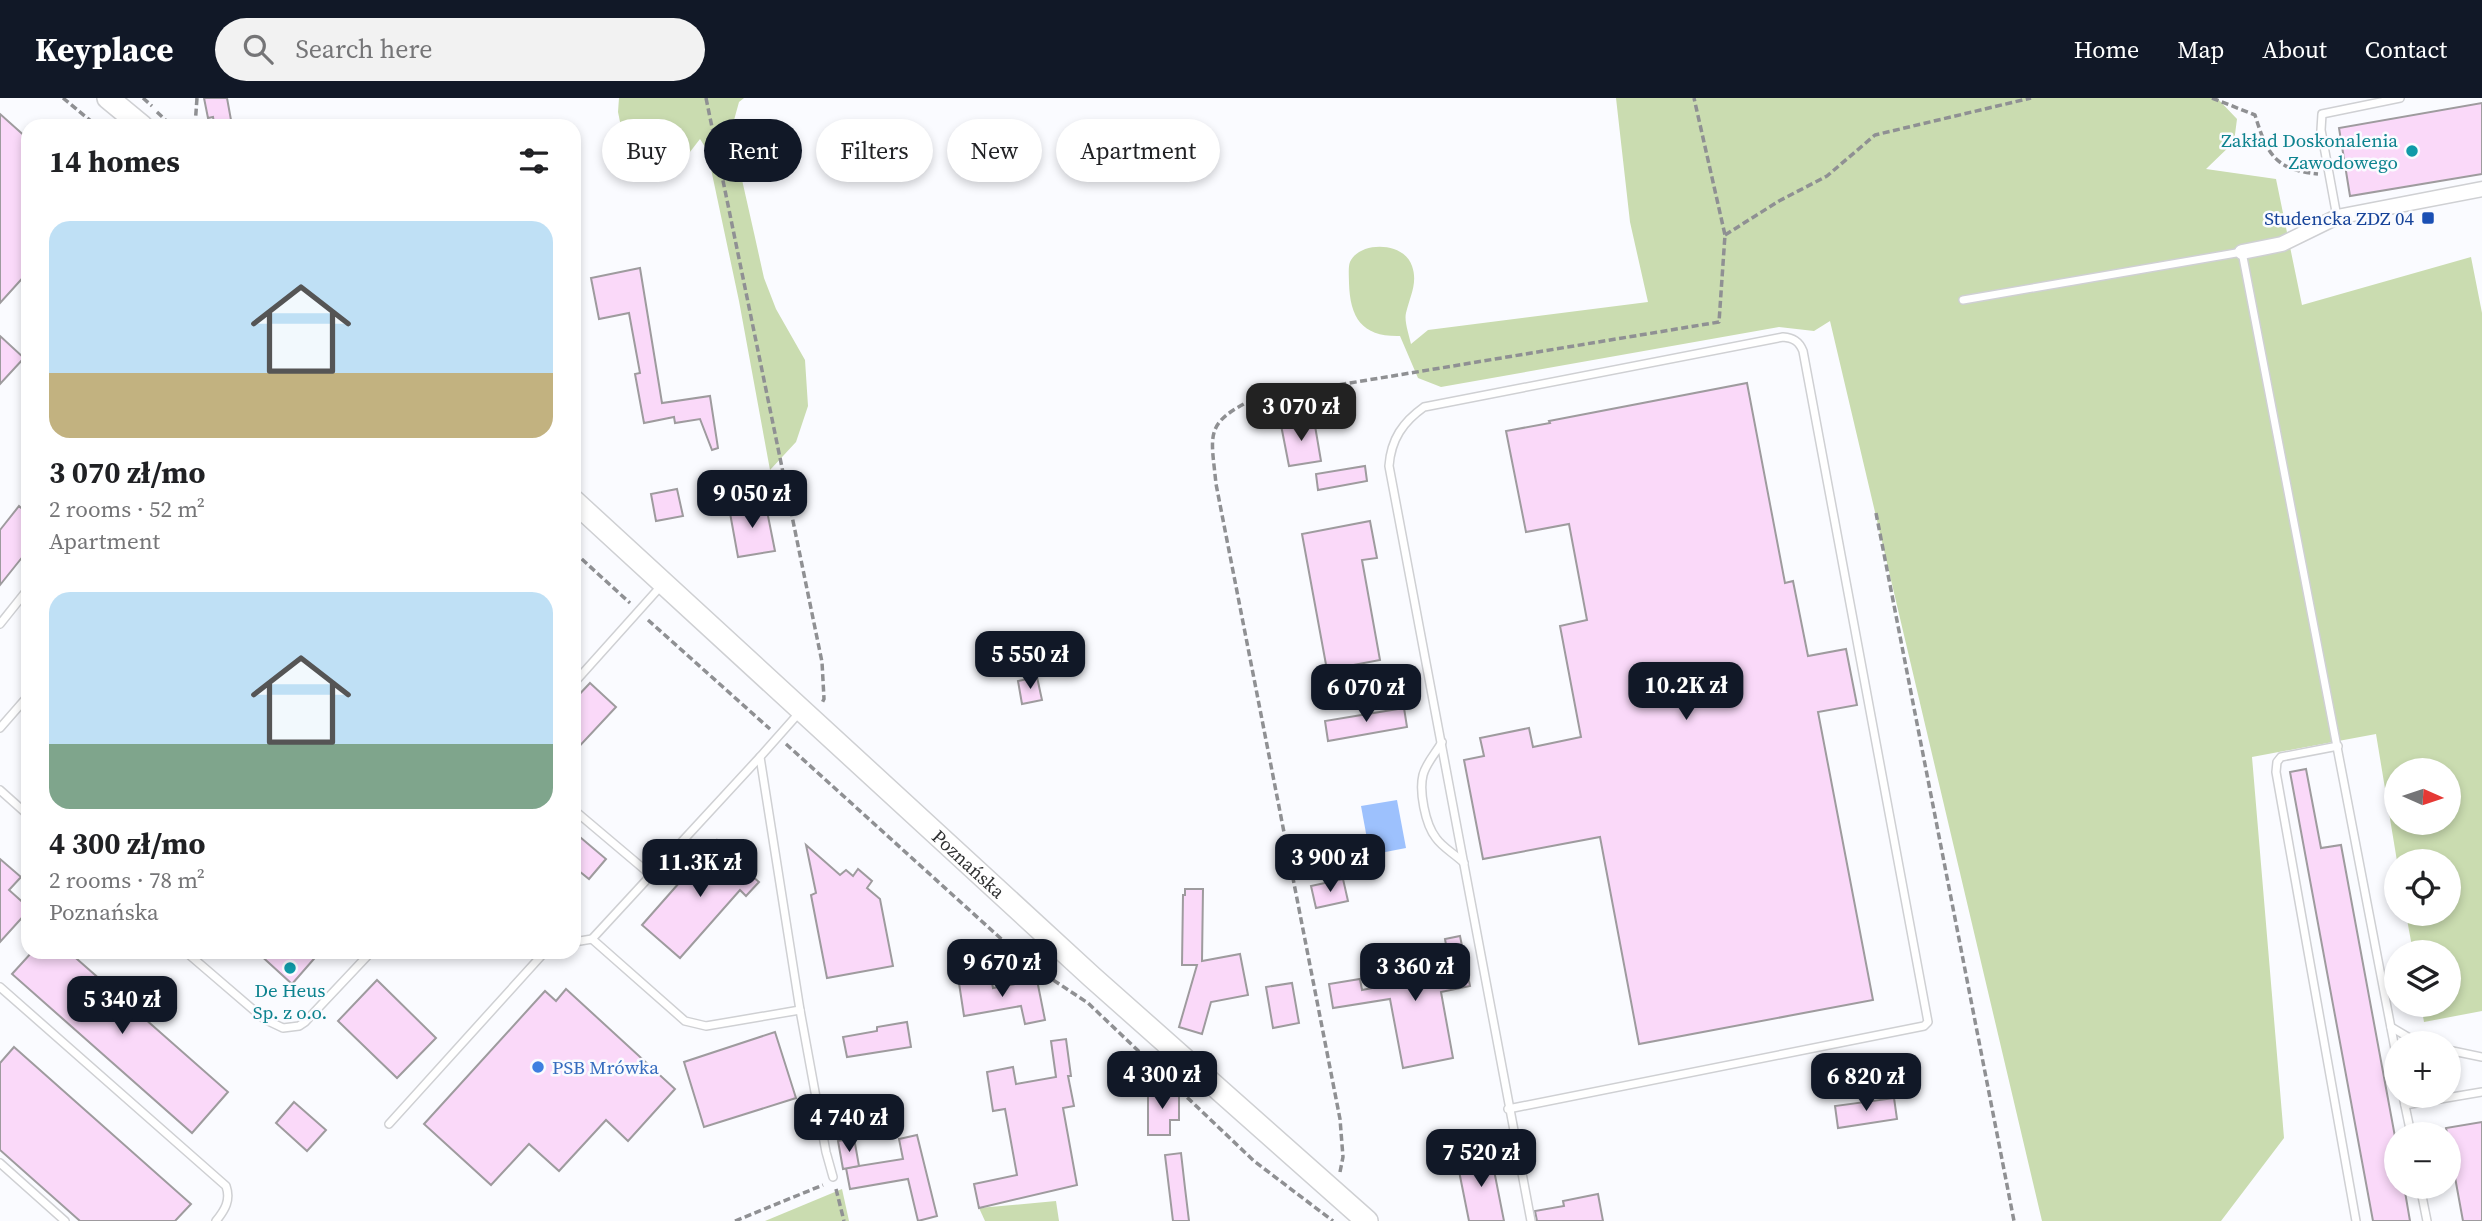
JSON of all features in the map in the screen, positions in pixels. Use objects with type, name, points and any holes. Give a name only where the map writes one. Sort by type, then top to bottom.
[{"type":"street","points":[[108,98],[134,119]]},
{"type":"street","points":[[2242,252],[2282,244],[2337,217],[2482,188]]},
{"type":"street","name":"Poznańska","points":[[581,507],[1092,977],[1367,1221]]},
{"type":"lane","points":[[2337,217],[2320,130],[2322,114],[2399,98]]},
{"type":"lane","points":[[1963,300],[2242,252],[2392,1031]]},
{"type":"lane","points":[[1508,1109],[1924,1026],[1928,1022],[1803,351],[1793,338],[1783,337],[1424,407],[1409,418],[1390,449],[1389,466],[1508,1109],[1531,1221]]},
{"type":"lane","points":[[581,675],[664,583]]},
{"type":"lane","points":[[0,624],[21,598]]},
{"type":"lane","points":[[0,728],[21,704]]},
{"type":"lane","points":[[581,941],[592,939],[778,736],[808,716]]},
{"type":"lane","points":[[1442,742],[1422,776],[1422,790],[1429,827],[1436,838],[1464,864]]},
{"type":"lane","points":[[2338,746],[2281,757],[2277,762],[2276,772],[2356,1221]]},
{"type":"lane","points":[[760,757],[825,1152],[834,1177]]},
{"type":"lane","points":[[0,790],[21,809]]},
{"type":"lane","points":[[581,816],[651,875]]},
{"type":"lane","points":[[592,939],[685,1021],[706,1026],[800,1010]]},
{"type":"lane","points":[[194,959],[264,1019],[283,1028],[299,1026],[305,1022],[364,959]]},
{"type":"lane","points":[[389,1124],[540,959]]},
{"type":"lane","points":[[0,987],[226,1186],[229,1195],[227,1204],[216,1221]]},
{"type":"lane","points":[[2391,1027],[2398,1031]]},
{"type":"lane","points":[[2461,1053],[2482,1057]]},
{"type":"lane","points":[[2461,1095],[2482,1092]]},
{"type":"lane","points":[[0,1163],[65,1221]]},
{"type":"lane","points":[[2423,1199],[2427,1221]]},
{"type":"path","points":[[63,98],[88,119]]},
{"type":"path","points":[[196,119],[197,98]]},
{"type":"path","points":[[706,98],[822,662],[824,699],[808,716]]},
{"type":"path","points":[[1333,1192],[1339,1180],[1343,1157],[1340,1119],[1216,484],[1212,443],[1217,424],[1223,416],[1253,398],[1719,322],[1725,235],[1694,98]]},
{"type":"path","points":[[1725,235],[1779,201],[1827,176],[1875,135],[2031,98]]},
{"type":"path","points":[[2213,98],[2255,115],[2263,143],[2281,166],[2315,174],[2329,174]]},
{"type":"path","points":[[1876,513],[2014,1221]]},
{"type":"path","points":[[581,558],[1029,964],[1088,1003],[1254,1161],[1333,1221]]},
{"type":"path","points":[[735,1221],[818,1188],[834,1177],[844,1221]]},
{"type":"green space","points":[[619,98],[744,98],[739,102],[734,119],[704,119],[704,145],[700,139],[690,152],[690,119],[619,119]]},
{"type":"green space","points":[[1616,98],[2217,98],[2237,119],[2234,142],[2206,169],[2276,179],[2302,305],[2471,257],[2482,313],[2482,1011],[2461,1015],[2461,940],[2411,940],[2408,926],[2461,926],[2461,849],[2395,849],[2393,835],[2461,835],[2461,758],[2384,758],[2384,782],[2376,734],[2252,757],[2284,1138],[2221,1221],[2042,1221],[1830,321],[1814,331],[1779,327],[1441,387],[1418,378],[1400,336],[1377,333],[1361,323],[1352,307],[1349,269],[1355,255],[1371,247],[1391,248],[1407,258],[1414,272],[1414,284],[1406,316],[1411,344],[1428,330],[1648,302],[1630,222]]},
{"type":"green space","points":[[714,182],[742,182],[764,278],[776,309],[805,360],[808,406],[796,442],[770,470]]},
{"type":"green space","points":[[2423,1017],[2450,1017],[2424,1022]]},
{"type":"green space","points":[[842,1189],[849,1221],[765,1221]]},
{"type":"green space","points":[[1056,1201],[1059,1221],[985,1221],[979,1208]]},
{"type":"water","points":[[1397,800],[1406,848],[1370,855],[1361,806]]},
{"type":"building","points":[[204,98],[227,98],[231,119],[208,118]]},
{"type":"building","name":"Zakład Doskonalenia Zawodowego","points":[[2482,103],[2482,174],[2350,196],[2339,128]]},
{"type":"building","points":[[0,114],[21,133],[21,280],[0,303]]},
{"type":"building","points":[[640,268],[662,403],[710,396],[718,448],[712,450],[700,419],[675,423],[674,417],[644,423],[635,374],[640,373],[629,313],[599,319],[591,278]]},
{"type":"building","points":[[0,336],[21,355],[21,361],[0,384]]},
{"type":"building","points":[[1747,383],[1785,583],[1793,581],[1808,656],[1846,649],[1857,705],[1818,712],[1873,1000],[1639,1044],[1600,837],[1483,859],[1464,760],[1484,756],[1480,738],[1529,728],[1533,747],[1581,737],[1560,626],[1587,620],[1569,524],[1526,532],[1506,431]]},
{"type":"building","points":[[1314,420],[1321,461],[1289,466],[1281,425]]},
{"type":"building","points":[[1365,466],[1367,481],[1318,490],[1316,474]]},
{"type":"building","points":[[677,489],[683,516],[656,521],[651,494]]},
{"type":"building","points":[[755,502],[756,508],[766,506],[775,551],[738,557],[730,513],[738,511],[736,506]]},
{"type":"building","points":[[19,506],[21,559],[0,585],[0,530]]},
{"type":"building","points":[[1370,521],[1377,558],[1362,560],[1380,660],[1327,670],[1302,534]]},
{"type":"building","points":[[1037,677],[1042,700],[1022,704],[1018,681]]},
{"type":"building","points":[[590,683],[616,707],[581,744],[581,693]]},
{"type":"building","points":[[1404,708],[1407,727],[1328,741],[1325,721]]},
{"type":"building","points":[[2306,769],[2321,848],[2341,845],[2384,1077],[2384,1108],[2390,1108],[2392,1122],[2384,1122],[2384,1199],[2406,1199],[2410,1221],[2373,1221],[2290,772]]},
{"type":"building","points":[[581,838],[606,859],[589,879],[581,873]]},
{"type":"building","points":[[717,840],[754,874],[752,876],[759,882],[746,896],[740,890],[680,958],[642,925]]},
{"type":"building","points":[[806,845],[840,875],[846,870],[853,876],[858,869],[872,881],[867,888],[880,899],[893,966],[827,978],[811,895],[816,893]]},
{"type":"building","points":[[0,859],[21,877],[9,890],[21,901],[21,919],[0,942]]},
{"type":"building","points":[[1343,879],[1348,901],[1316,908],[1311,886]]},
{"type":"building","points":[[1185,889],[1203,889],[1202,961],[1240,954],[1248,995],[1211,1002],[1202,1034],[1179,1027],[1197,965],[1182,965]]},
{"type":"building","points":[[1460,936],[1470,986],[1441,992],[1453,1058],[1403,1068],[1390,999],[1333,1008],[1329,984],[1360,979],[1362,990],[1392,984],[1388,968],[1448,956],[1445,939]]},
{"type":"building","points":[[26,959],[77,959],[228,1092],[192,1133],[12,974]]},
{"type":"building","name":"De Heus Sp. z o.o.","points":[[265,959],[314,959],[292,984]]},
{"type":"building","points":[[991,978],[993,988],[1037,980],[1045,1020],[1025,1024],[1021,1006],[964,1016],[959,983]]},
{"type":"building","points":[[377,980],[436,1038],[397,1078],[338,1021]]},
{"type":"building","points":[[1292,983],[1299,1023],[1273,1028],[1266,987]]},
{"type":"building","name":"PSB Mrówka","points":[[566,989],[675,1089],[628,1141],[606,1120],[559,1171],[529,1144],[491,1185],[424,1124],[545,991],[556,1001]]},
{"type":"building","points":[[907,1022],[911,1047],[847,1057],[843,1037]]},
{"type":"building","points":[[775,1032],[796,1098],[704,1127],[684,1062]]},
{"type":"building","points":[[1066,1039],[1071,1076],[1068,1076],[1074,1106],[1063,1108],[1077,1185],[979,1208],[974,1184],[1017,1175],[1005,1109],[993,1111],[987,1072],[1013,1067],[1016,1084],[1056,1077],[1051,1041]]},
{"type":"building","points":[[14,1047],[191,1204],[175,1221],[80,1221],[0,1150],[0,1063]]},
{"type":"building","points":[[1179,1090],[1179,1120],[1170,1120],[1170,1135],[1148,1135],[1148,1091]]},
{"type":"building","points":[[1894,1098],[1897,1119],[1838,1128],[1835,1106]]},
{"type":"building","points":[[294,1102],[326,1130],[307,1151],[276,1123]]},
{"type":"building","points":[[2482,1122],[2482,1221],[2463,1221],[2459,1199],[2461,1126]]},
{"type":"building","points":[[917,1135],[937,1216],[918,1221],[908,1179],[850,1189],[846,1168],[903,1159],[899,1139]]},
{"type":"building","points":[[854,1138],[859,1166],[843,1169],[838,1141]]},
{"type":"building","points":[[1181,1153],[1189,1221],[1173,1221],[1165,1155]]},
{"type":"building","points":[[1491,1155],[1504,1221],[1469,1221],[1457,1161]]},
{"type":"building","points":[[1598,1194],[1603,1221],[1537,1221],[1535,1211],[1564,1206],[1563,1201]]},
{"type":"place","name":"Zakład Doskonalenia Zawodowego","points":[[2412,151]]},
{"type":"place","name":"Studencka ZDZ 04","points":[[2428,218]]},
{"type":"place","name":"De Heus Sp. z o.o.","points":[[290,968]]},
{"type":"place","name":"PSB Mrówka","points":[[538,1067]]}]
